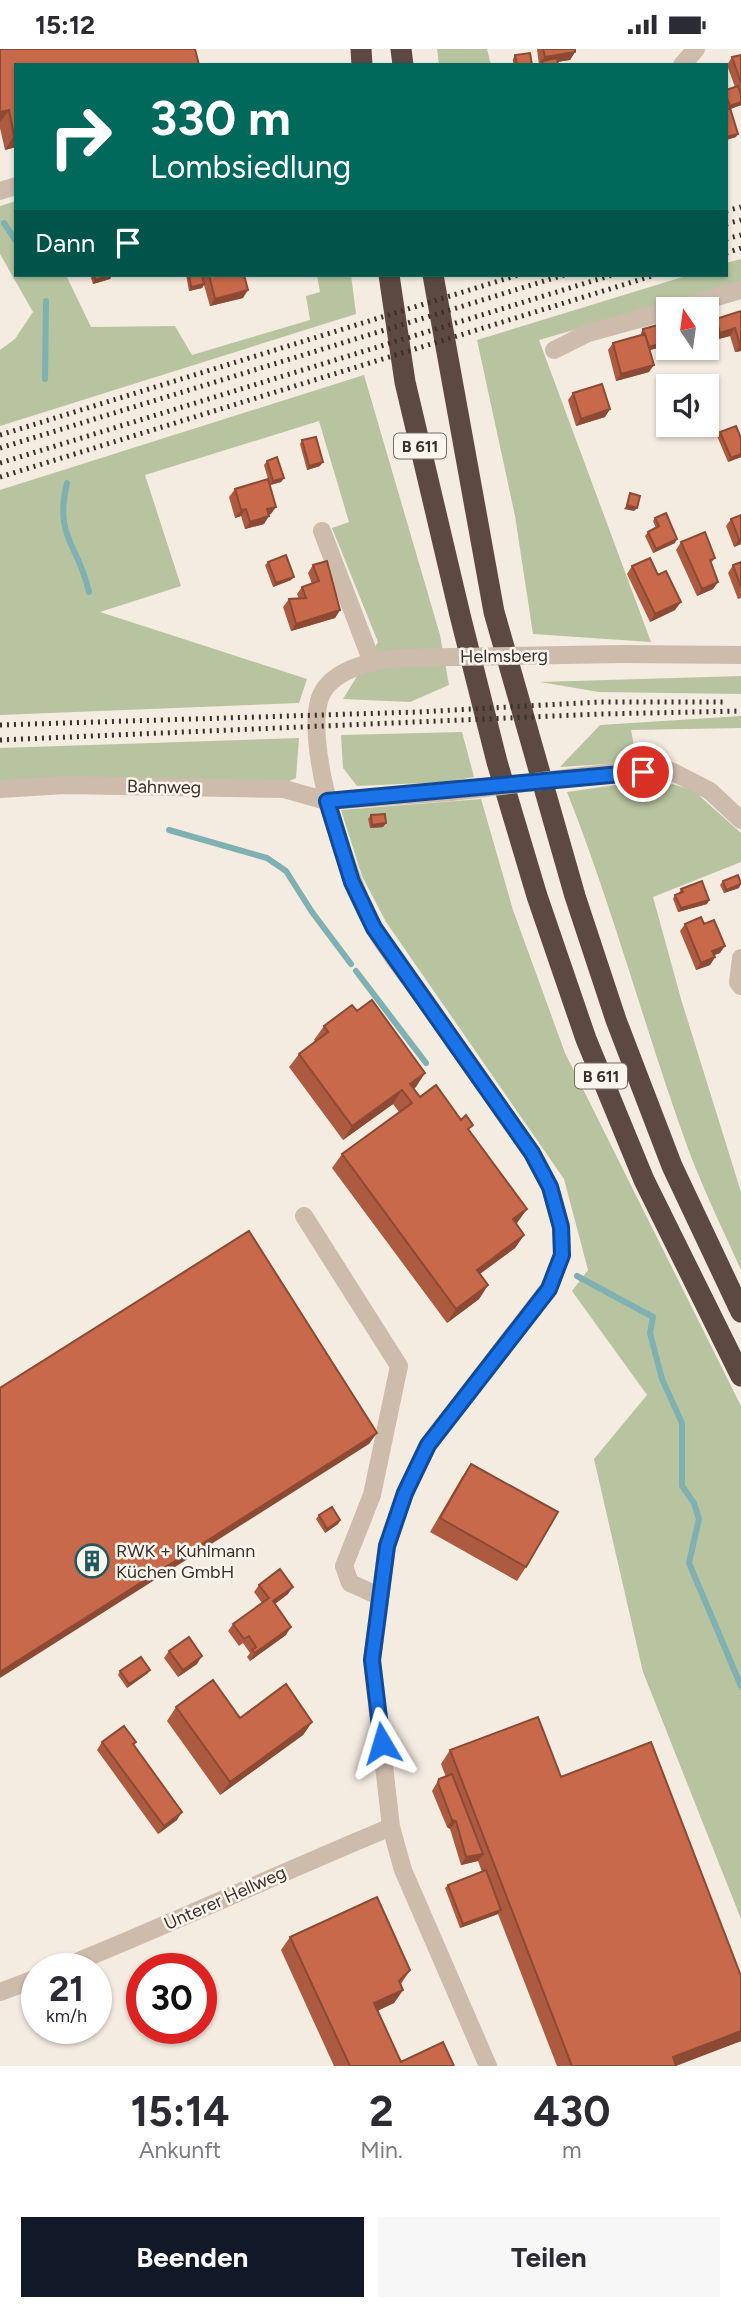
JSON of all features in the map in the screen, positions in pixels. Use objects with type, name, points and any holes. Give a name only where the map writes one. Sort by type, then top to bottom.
[{"type":"highway","name":"B 611","points":[[389,277],[405,383],[460,615],[497,762],[537,896],[586,1039],[644,1180],[741,1376]]},
{"type":"highway","name":"B 611","points":[[433,277],[494,611],[575,896],[616,1020],[673,1166],[741,1312]]},
{"type":"street","points":[[684,63],[695,49]]},
{"type":"street","points":[[716,297],[741,290]]},
{"type":"street","points":[[554,350],[588,334],[656,314]]},
{"type":"street","points":[[322,531],[372,662]]},
{"type":"street","name":"Helmsberg","points":[[327,801],[319,738],[319,701],[341,674],[372,662],[400,658],[741,655]]},
{"type":"street","name":"Bahnweg","points":[[0,789],[65,785],[284,789],[327,801],[451,792],[616,772],[671,771],[710,791],[741,820]]},
{"type":"street","points":[[327,801],[352,882],[374,928],[532,1153],[550,1187],[561,1227],[562,1255],[549,1289],[428,1445],[405,1493],[387,1546],[372,1660],[391,1827],[413,1898],[488,2066]]},
{"type":"street","points":[[741,958],[738,982],[741,986]]},
{"type":"street","points":[[304,1216],[399,1366],[372,1495],[344,1566],[349,1583],[379,1595]]},
{"type":"street","name":"Unterer Hellweg","points":[[99,1953],[391,1827]]},
{"type":"street","points":[[0,1993],[21,1984]]},
{"type":"green space","points":[[437,49],[487,49],[490,63],[439,63]]},
{"type":"green space","points":[[14,202],[14,277],[67,277],[91,327],[175,326],[192,355],[310,320],[306,296],[320,292],[317,277],[351,277],[356,314],[0,426],[0,350],[15,339],[33,312],[0,254],[0,206]]},
{"type":"green space","points":[[741,259],[741,282],[689,297],[656,297],[656,306],[539,340],[651,642],[533,634],[515,516],[477,340],[682,277],[728,277],[728,262]]},
{"type":"green space","points":[[364,375],[440,635],[449,685],[410,702],[343,699],[378,642],[332,528],[349,522],[319,421],[145,475],[181,586],[100,612],[307,679],[299,703],[0,715],[0,490]]},
{"type":"green space","points":[[741,676],[741,694],[599,692],[540,682]]},
{"type":"green space","points":[[741,716],[741,728],[631,730],[637,762],[560,767],[600,725]]},
{"type":"green space","points":[[462,732],[474,777],[446,782],[357,786],[343,768],[341,735]]},
{"type":"green space","points":[[299,738],[296,778],[285,783],[0,782],[0,748]]},
{"type":"green space","points":[[657,779],[694,791],[741,833],[741,862],[653,897],[681,999],[741,1192],[741,1270],[690,1154],[600,881],[567,792]]},
{"type":"green space","points":[[481,799],[513,910],[565,1053],[741,1406],[741,1919],[643,1672],[594,1459],[647,1395],[572,1291],[588,1270],[564,1179],[386,922],[362,876],[341,810]]},
{"type":"building","points":[[0,49],[195,49],[198,63],[14,63],[14,136],[9,110],[0,112]]},
{"type":"building","points":[[543,49],[575,49],[575,52],[545,57]]},
{"type":"building","points":[[530,53],[532,63],[517,63],[515,55]]},
{"type":"building","points":[[741,55],[741,83],[732,57]]},
{"type":"building","points":[[557,58],[558,63],[542,63]]},
{"type":"building","points":[[738,86],[741,102],[730,106],[728,89]]},
{"type":"building","points":[[730,108],[738,134],[728,136]]},
{"type":"building","points":[[189,277],[202,277],[204,284],[191,287]]},
{"type":"building","points":[[210,277],[245,277],[248,290],[215,299]]},
{"type":"building","points":[[741,311],[741,345],[735,328],[720,333],[719,318]]},
{"type":"building","points":[[656,326],[656,345],[649,347],[643,329]]},
{"type":"building","points":[[645,334],[654,365],[621,374],[613,343]]},
{"type":"building","points":[[602,384],[610,409],[581,419],[573,393]]},
{"type":"building","points":[[736,426],[741,438],[741,454],[731,458],[720,432]]},
{"type":"building","points":[[316,437],[323,462],[309,466],[302,440]]},
{"type":"building","points":[[277,457],[284,478],[273,481],[267,461]]},
{"type":"building","points":[[268,479],[276,507],[267,509],[269,516],[250,522],[246,509],[241,510],[235,489]]},
{"type":"building","points":[[630,493],[640,496],[637,508],[627,505]]},
{"type":"building","points":[[666,513],[677,539],[656,549],[648,532],[659,526],[655,518]]},
{"type":"building","points":[[741,515],[741,539],[739,539],[731,519]]},
{"type":"building","points":[[705,532],[715,558],[710,560],[718,582],[702,589],[681,542]]},
{"type":"building","points":[[286,555],[294,577],[276,583],[268,562]]},
{"type":"building","points":[[650,558],[658,575],[666,571],[681,602],[655,614],[632,566]]},
{"type":"building","points":[[327,561],[340,610],[296,624],[289,599],[306,598],[302,587],[319,581],[313,565]]},
{"type":"building","points":[[741,562],[741,587],[733,565]]},
{"type":"building","points":[[385,814],[386,823],[372,825],[371,815]]},
{"type":"building","points":[[738,875],[741,884],[726,890],[723,881]]},
{"type":"building","points":[[702,881],[709,900],[681,908],[675,895],[683,892],[681,889]]},
{"type":"building","points":[[701,917],[704,924],[714,920],[725,946],[712,951],[715,957],[701,963],[685,924]]},
{"type":"building","points":[[372,1000],[425,1073],[410,1084],[420,1097],[436,1085],[461,1120],[466,1115],[473,1125],[468,1129],[527,1209],[513,1219],[524,1235],[477,1270],[488,1285],[456,1309],[342,1154],[412,1103],[402,1090],[352,1126],[299,1054],[328,1032],[324,1026],[352,1005],[357,1011]]},
{"type":"building","name":"RWK + Kuhlmann Küchen GmbH","points":[[249,1231],[377,1433],[0,1672],[0,1388]]},
{"type":"building","points":[[471,1464],[558,1512],[526,1567],[440,1518]]},
{"type":"building","points":[[332,1507],[340,1520],[327,1529],[319,1515]]},
{"type":"building","points":[[280,1569],[293,1587],[273,1601],[291,1627],[255,1653],[252,1650],[256,1647],[249,1636],[244,1639],[233,1624],[269,1598],[259,1585]]},
{"type":"building","points":[[189,1637],[202,1656],[183,1670],[169,1651]]},
{"type":"building","points":[[141,1657],[150,1670],[129,1684],[120,1671]]},
{"type":"building","points":[[213,1680],[240,1718],[286,1684],[312,1722],[230,1782],[176,1707]]},
{"type":"building","points":[[538,1717],[561,1777],[651,1742],[741,1976],[741,2031],[673,2057],[676,2066],[572,2066],[450,1750]]},
{"type":"building","points":[[124,1726],[136,1742],[133,1744],[182,1812],[164,1826],[102,1742]]},
{"type":"building","points":[[452,1774],[483,1854],[466,1857],[456,1821],[452,1820],[438,1783],[439,1779]]},
{"type":"building","points":[[486,1870],[501,1910],[463,1924],[448,1885]]},
{"type":"building","points":[[377,1897],[410,1970],[399,1981],[403,1990],[374,2003],[401,2062],[443,2042],[454,2066],[350,2066],[290,1937]]},
{"type":"waterway","points":[[4,223],[14,238]]},
{"type":"waterway","points":[[45,379],[46,301]]},
{"type":"waterway","points":[[67,483],[63,516],[65,529],[89,592]]},
{"type":"waterway","points":[[169,830],[267,858],[286,871],[312,912],[351,964]]},
{"type":"waterway","points":[[356,971],[426,1063]]},
{"type":"waterway","points":[[577,1276],[653,1317],[650,1333],[662,1379],[682,1423],[682,1486],[694,1503],[699,1519],[689,1563],[741,1686]]},
{"type":"railway","points":[[728,210],[741,207]]},
{"type":"railway","points":[[728,223],[741,220]]},
{"type":"railway","points":[[728,238],[741,235]]},
{"type":"railway","points":[[728,252],[741,248]]},
{"type":"railway","points":[[0,435],[512,277]]},
{"type":"railway","points":[[0,448],[557,277]]},
{"type":"railway","points":[[0,463],[605,277]]},
{"type":"railway","points":[[0,477],[649,277]]},
{"type":"railway","points":[[0,725],[418,712],[599,702],[727,702]]},
{"type":"railway","points":[[0,740],[600,714],[741,711]]},
{"type":"place","name":"RWK + Kuhlmann Küchen GmbH","points":[[92,1561]]},
{"type":"route","points":[[382,1743],[372,1660],[387,1546],[405,1493],[428,1445],[549,1289],[562,1255],[561,1227],[550,1187],[532,1153],[374,928],[352,882],[327,801],[451,792],[616,772],[643,772]]}]
